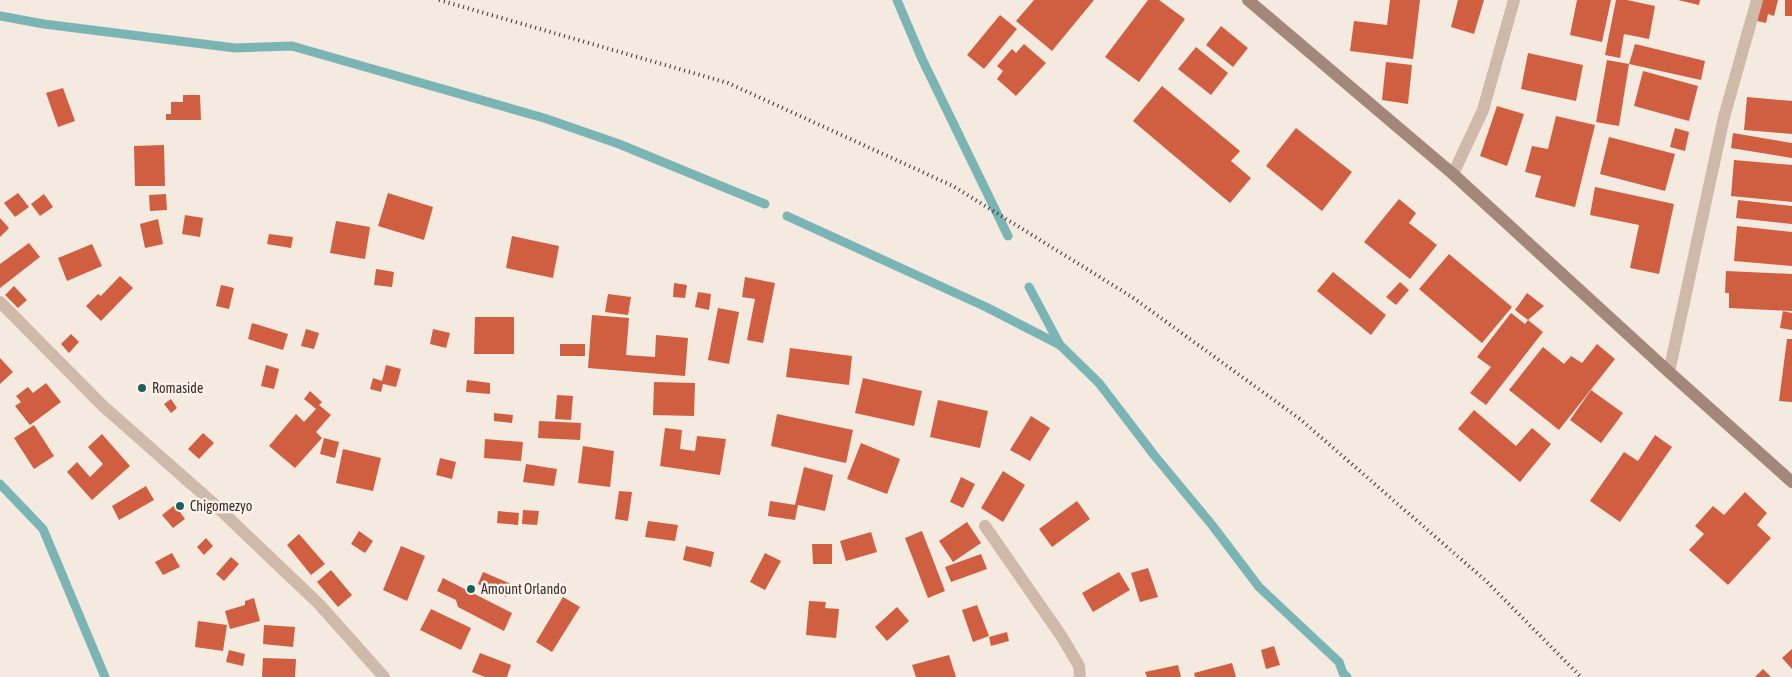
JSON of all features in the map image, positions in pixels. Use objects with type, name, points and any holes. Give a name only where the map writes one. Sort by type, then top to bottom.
[{"type":"street","points":[[1248,0],[1453,174],[1792,482]]},
{"type":"street","points":[[1453,174],[1483,110],[1514,0]]},
{"type":"street","points":[[1669,372],[1724,116],[1757,0]]},
{"type":"street","points":[[0,302],[104,406],[214,504],[319,604],[384,677]]},
{"type":"street","points":[[985,526],[1062,637],[1079,666],[1080,677]]},
{"type":"building","points":[[1034,0],[1094,0],[1052,51],[1016,21]]},
{"type":"building","points":[[1148,0],[1159,0],[1185,19],[1139,82],[1105,57]]},
{"type":"building","points":[[1390,0],[1420,0],[1413,59],[1350,51],[1354,21],[1387,25]]},
{"type":"building","points":[[1458,0],[1484,0],[1474,34],[1451,27]]},
{"type":"building","points":[[1577,0],[1611,0],[1602,42],[1570,35]]},
{"type":"building","points":[[1616,0],[1627,0],[1655,6],[1649,39],[1624,34],[1620,58],[1605,55]]},
{"type":"building","points":[[1678,0],[1700,0],[1699,5]]},
{"type":"building","points":[[1761,0],[1778,0],[1774,16],[1768,14],[1766,23],[1757,21]]},
{"type":"building","points":[[1785,0],[1792,0],[1792,16],[1785,16]]},
{"type":"building","points":[[1000,15],[1017,29],[984,69],[967,55]]},
{"type":"building","points":[[1221,26],[1248,48],[1233,67],[1206,45]]},
{"type":"building","points":[[1024,44],[1046,63],[1016,96],[997,79],[1003,71],[997,66],[1012,49],[1016,53]]},
{"type":"building","points":[[1635,44],[1705,61],[1701,80],[1629,64]]},
{"type":"building","points":[[1196,47],[1228,73],[1211,95],[1178,69]]},
{"type":"building","points":[[1528,53],[1583,65],[1576,101],[1521,89]]},
{"type":"building","points":[[1607,60],[1629,64],[1619,126],[1596,122]]},
{"type":"building","points":[[1386,62],[1412,65],[1408,104],[1382,100]]},
{"type":"building","points":[[1643,71],[1698,86],[1689,121],[1634,106]]},
{"type":"building","points":[[1162,86],[1240,151],[1231,161],[1251,178],[1230,203],[1133,121]]},
{"type":"building","points":[[63,88],[75,121],[58,127],[46,93]]},
{"type":"building","points":[[183,95],[200,95],[201,120],[166,120],[166,114],[171,114],[171,102],[183,102]]},
{"type":"building","points":[[1747,97],[1792,101],[1792,134],[1744,130]]},
{"type":"building","points":[[1497,106],[1524,114],[1507,166],[1480,156]]},
{"type":"building","points":[[1556,116],[1595,125],[1575,207],[1535,197],[1541,176],[1525,172],[1532,146],[1548,149]]},
{"type":"building","points":[[1296,128],[1352,172],[1322,211],[1266,166]]},
{"type":"building","points":[[1675,128],[1689,132],[1685,151],[1670,147]]},
{"type":"building","points":[[1733,133],[1792,143],[1792,158],[1731,148]]},
{"type":"building","points":[[1609,137],[1675,154],[1665,191],[1600,174]]},
{"type":"building","points":[[164,145],[165,186],[135,186],[134,146]]},
{"type":"building","points":[[1734,160],[1792,165],[1792,202],[1731,196]]},
{"type":"building","points":[[1595,187],[1674,204],[1659,274],[1630,268],[1639,225],[1590,215]]},
{"type":"building","points":[[18,193],[29,207],[15,217],[4,203]]},
{"type":"building","points":[[388,193],[433,207],[424,240],[378,226]]},
{"type":"building","points":[[44,194],[53,207],[40,216],[31,204]]},
{"type":"building","points":[[166,194],[167,210],[150,211],[149,195]]},
{"type":"building","points":[[1399,199],[1416,213],[1409,223],[1437,245],[1410,279],[1364,242]]},
{"type":"building","points":[[1738,200],[1792,206],[1792,224],[1736,218]]},
{"type":"building","points":[[185,215],[203,218],[200,237],[182,234]]},
{"type":"building","points":[[0,218],[9,228],[0,237]]},
{"type":"building","points":[[158,219],[163,244],[145,248],[140,224]]},
{"type":"building","points":[[336,221],[370,227],[365,259],[330,253]]},
{"type":"building","points":[[1737,226],[1792,232],[1792,266],[1734,261]]},
{"type":"building","points":[[269,234],[293,237],[291,248],[267,244]]},
{"type":"building","points":[[512,236],[559,246],[553,278],[506,268]]},
{"type":"building","points":[[29,243],[40,257],[0,288],[0,264]]},
{"type":"building","points":[[92,244],[102,266],[67,281],[58,258]]},
{"type":"building","points":[[1449,254],[1512,307],[1482,343],[1419,289]]},
{"type":"building","points":[[376,269],[394,272],[392,287],[374,285]]},
{"type":"building","points":[[1726,271],[1792,274],[1792,311],[1729,308],[1729,293],[1725,293]]},
{"type":"building","points":[[1333,272],[1386,315],[1371,335],[1317,291]]},
{"type":"building","points":[[120,276],[133,288],[101,321],[86,306],[98,294],[101,296]]},
{"type":"building","points":[[745,277],[775,283],[763,343],[747,340],[755,299],[742,297]]},
{"type":"building","points":[[1400,282],[1409,290],[1396,305],[1386,297]]},
{"type":"building","points":[[674,283],[687,285],[685,298],[673,297]]},
{"type":"building","points":[[221,285],[234,288],[229,309],[216,306]]},
{"type":"building","points":[[14,286],[27,300],[18,308],[5,295]]},
{"type":"building","points":[[698,292],[711,294],[709,310],[695,307]]},
{"type":"building","points":[[1527,293],[1544,306],[1528,320],[1515,310]]},
{"type":"building","points":[[608,294],[631,297],[628,315],[605,312]]},
{"type":"building","points":[[718,308],[739,312],[729,364],[708,360]]},
{"type":"building","points":[[1783,311],[1792,313],[1792,330],[1780,328]]},
{"type":"building","points":[[1511,313],[1525,324],[1528,320],[1543,332],[1486,405],[1470,393],[1491,367],[1477,357]]},
{"type":"building","points":[[592,315],[629,318],[626,355],[655,357],[656,335],[688,338],[685,376],[588,368]]},
{"type":"building","points":[[475,317],[514,317],[514,354],[474,354]]},
{"type":"building","points":[[252,323],[288,334],[283,350],[248,339]]},
{"type":"building","points":[[306,329],[319,333],[314,349],[301,346]]},
{"type":"building","points":[[433,329],[450,333],[446,348],[430,344]]},
{"type":"building","points":[[71,334],[79,342],[69,353],[61,344]]},
{"type":"building","points":[[1787,339],[1792,339],[1792,402],[1779,401]]},
{"type":"building","points":[[560,344],[585,344],[585,356],[560,356]]},
{"type":"building","points":[[1597,344],[1615,359],[1559,430],[1509,390],[1543,347],[1564,364],[1571,356],[1582,363]]},
{"type":"building","points":[[790,348],[852,356],[849,385],[786,377]]},
{"type":"building","points":[[0,358],[13,372],[0,384]]},
{"type":"building","points":[[266,365],[279,369],[274,389],[261,386]]},
{"type":"building","points":[[386,365],[401,369],[396,387],[383,384],[381,392],[370,389],[373,378],[382,381]]},
{"type":"building","points":[[863,378],[922,391],[914,426],[855,413]]},
{"type":"building","points":[[467,380],[490,383],[490,394],[466,392]]},
{"type":"building","points":[[654,382],[695,383],[694,416],[653,415]]},
{"type":"building","points":[[46,383],[61,402],[30,425],[15,406],[21,402],[16,396],[28,387],[33,393]]},
{"type":"building","points":[[1591,390],[1623,413],[1601,443],[1570,420]]},
{"type":"building","points":[[310,391],[322,402],[319,405],[331,415],[316,432],[322,438],[295,468],[269,446],[296,414],[304,422],[316,409],[304,399]]},
{"type":"building","points":[[557,395],[573,396],[571,420],[555,419]]},
{"type":"building","points":[[171,399],[177,408],[171,413],[164,404]]},
{"type":"building","points":[[938,400],[988,411],[980,448],[930,437]]},
{"type":"building","points":[[1474,410],[1516,446],[1532,428],[1551,444],[1520,482],[1458,429]]},
{"type":"building","points":[[494,413],[513,415],[512,423],[494,421]]},
{"type":"building","points":[[777,414],[853,430],[846,463],[771,446]]},
{"type":"building","points":[[1031,416],[1050,428],[1030,461],[1010,450]]},
{"type":"building","points":[[539,421],[581,423],[580,440],[538,438]]},
{"type":"building","points":[[34,425],[54,456],[34,469],[14,438]]},
{"type":"building","points":[[665,428],[682,430],[680,449],[695,451],[697,436],[726,439],[720,475],[660,466]]},
{"type":"building","points":[[203,433],[214,443],[199,459],[188,449]]},
{"type":"building","points":[[102,434],[130,466],[92,500],[67,472],[77,462],[90,477],[103,464],[88,447]]},
{"type":"building","points":[[1655,435],[1672,447],[1620,522],[1590,501],[1624,452],[1638,461]]},
{"type":"building","points":[[324,438],[339,442],[335,458],[320,454]]},
{"type":"building","points":[[485,439],[523,442],[521,461],[484,458]]},
{"type":"building","points":[[861,443],[900,459],[887,494],[847,479]]},
{"type":"building","points":[[583,446],[614,451],[610,487],[578,483]]},
{"type":"building","points":[[343,449],[381,458],[373,491],[336,483]]},
{"type":"building","points":[[440,458],[456,462],[452,479],[436,475]]},
{"type":"building","points":[[526,464],[557,469],[554,486],[523,482]]},
{"type":"building","points":[[804,467],[833,475],[825,511],[798,505],[795,520],[768,516],[770,501],[795,505]]},
{"type":"building","points":[[1003,471],[1025,485],[1003,522],[981,508]]},
{"type":"building","points":[[961,477],[975,484],[963,508],[950,502]]},
{"type":"building","points":[[146,486],[154,500],[119,520],[112,506]]},
{"type":"building","points":[[619,491],[632,492],[628,521],[615,519]]},
{"type":"building","points":[[1745,492],[1767,513],[1757,525],[1771,538],[1728,585],[1689,550],[1704,534],[1695,526],[1713,506],[1724,515]]},
{"type":"building","points":[[1077,501],[1090,519],[1052,547],[1039,529]]},
{"type":"building","points":[[175,505],[185,519],[173,528],[162,515]]},
{"type":"building","points":[[523,510],[539,511],[537,525],[522,524]]},
{"type":"building","points":[[498,511],[519,513],[518,525],[497,523]]},
{"type":"building","points":[[648,521],[678,525],[675,541],[645,537]]},
{"type":"building","points":[[967,522],[981,543],[953,562],[939,541]]},
{"type":"building","points":[[359,531],[373,541],[365,553],[351,544]]},
{"type":"building","points":[[922,531],[945,591],[928,598],[905,538]]},
{"type":"building","points":[[871,532],[877,552],[846,561],[840,541]]},
{"type":"building","points":[[299,534],[325,564],[311,575],[287,545]]},
{"type":"building","points":[[206,538],[213,546],[204,555],[197,547]]},
{"type":"building","points":[[812,544],[832,544],[832,564],[813,564]]},
{"type":"building","points":[[401,546],[425,556],[407,601],[383,590]]},
{"type":"building","points":[[686,546],[714,552],[711,567],[683,560]]},
{"type":"building","points":[[172,553],[180,567],[163,575],[155,562]]},
{"type":"building","points":[[765,553],[781,561],[765,590],[750,582]]},
{"type":"building","points":[[981,554],[987,569],[951,582],[945,567]]},
{"type":"building","points":[[231,557],[239,564],[224,581],[216,574]]},
{"type":"building","points":[[1148,568],[1158,597],[1140,602],[1131,573]]},
{"type":"building","points":[[331,570],[352,595],[338,607],[317,582]]},
{"type":"building","points":[[483,572],[511,584],[506,597],[478,584]]},
{"type":"building","points":[[1119,572],[1130,590],[1093,612],[1082,593]]},
{"type":"building","points":[[443,578],[512,613],[504,631],[458,607],[456,600],[437,591]]},
{"type":"building","points":[[563,597],[580,607],[552,652],[536,642]]},
{"type":"building","points":[[254,598],[260,621],[230,629],[225,611],[245,605],[245,601]]},
{"type":"building","points":[[809,601],[826,602],[825,608],[839,609],[836,638],[806,635]]},
{"type":"building","points":[[977,605],[989,636],[973,642],[962,610]]},
{"type":"building","points":[[897,607],[909,621],[887,641],[875,627]]},
{"type":"building","points":[[431,609],[471,628],[461,650],[420,630]]},
{"type":"building","points":[[198,621],[227,625],[223,651],[195,647]]},
{"type":"building","points":[[264,625],[295,627],[293,647],[263,644]]},
{"type":"building","points":[[1007,632],[1009,641],[991,646],[989,637]]},
{"type":"building","points":[[1274,646],[1280,665],[1266,669],[1261,650]]},
{"type":"building","points":[[1792,649],[1792,669],[1782,658]]},
{"type":"building","points":[[229,650],[245,654],[243,666],[226,662]]},
{"type":"building","points":[[480,653],[511,665],[507,677],[485,677],[472,672]]},
{"type":"building","points":[[949,655],[956,677],[916,677],[912,665]]},
{"type":"building","points":[[263,658],[296,659],[295,677],[262,677]]},
{"type":"building","points":[[1232,663],[1236,677],[1195,677],[1194,673]]},
{"type":"building","points":[[1178,665],[1181,677],[1147,677],[1145,672]]},
{"type":"building","points":[[1763,669],[1771,677],[1755,677]]},
{"type":"waterway","points":[[897,0],[922,59],[1008,236]]},
{"type":"waterway","points":[[0,16],[44,24],[235,48],[292,46],[544,118],[619,144],[765,204]]},
{"type":"waterway","points":[[787,216],[986,307],[1060,345]]},
{"type":"waterway","points":[[1029,287],[1060,345],[1099,383],[1259,587],[1339,662],[1343,673],[1347,677]]},
{"type":"waterway","points":[[0,484],[43,529],[105,677]]},
{"type":"railway","points":[[439,0],[728,83],[953,186],[1132,297],[1300,419],[1485,580],[1581,677]]},
{"type":"place","name":"Romaside","points":[[142,388]]},
{"type":"place","name":"Chigomezyo","points":[[180,506]]},
{"type":"place","name":"Amount Orlando","points":[[471,589]]}]
